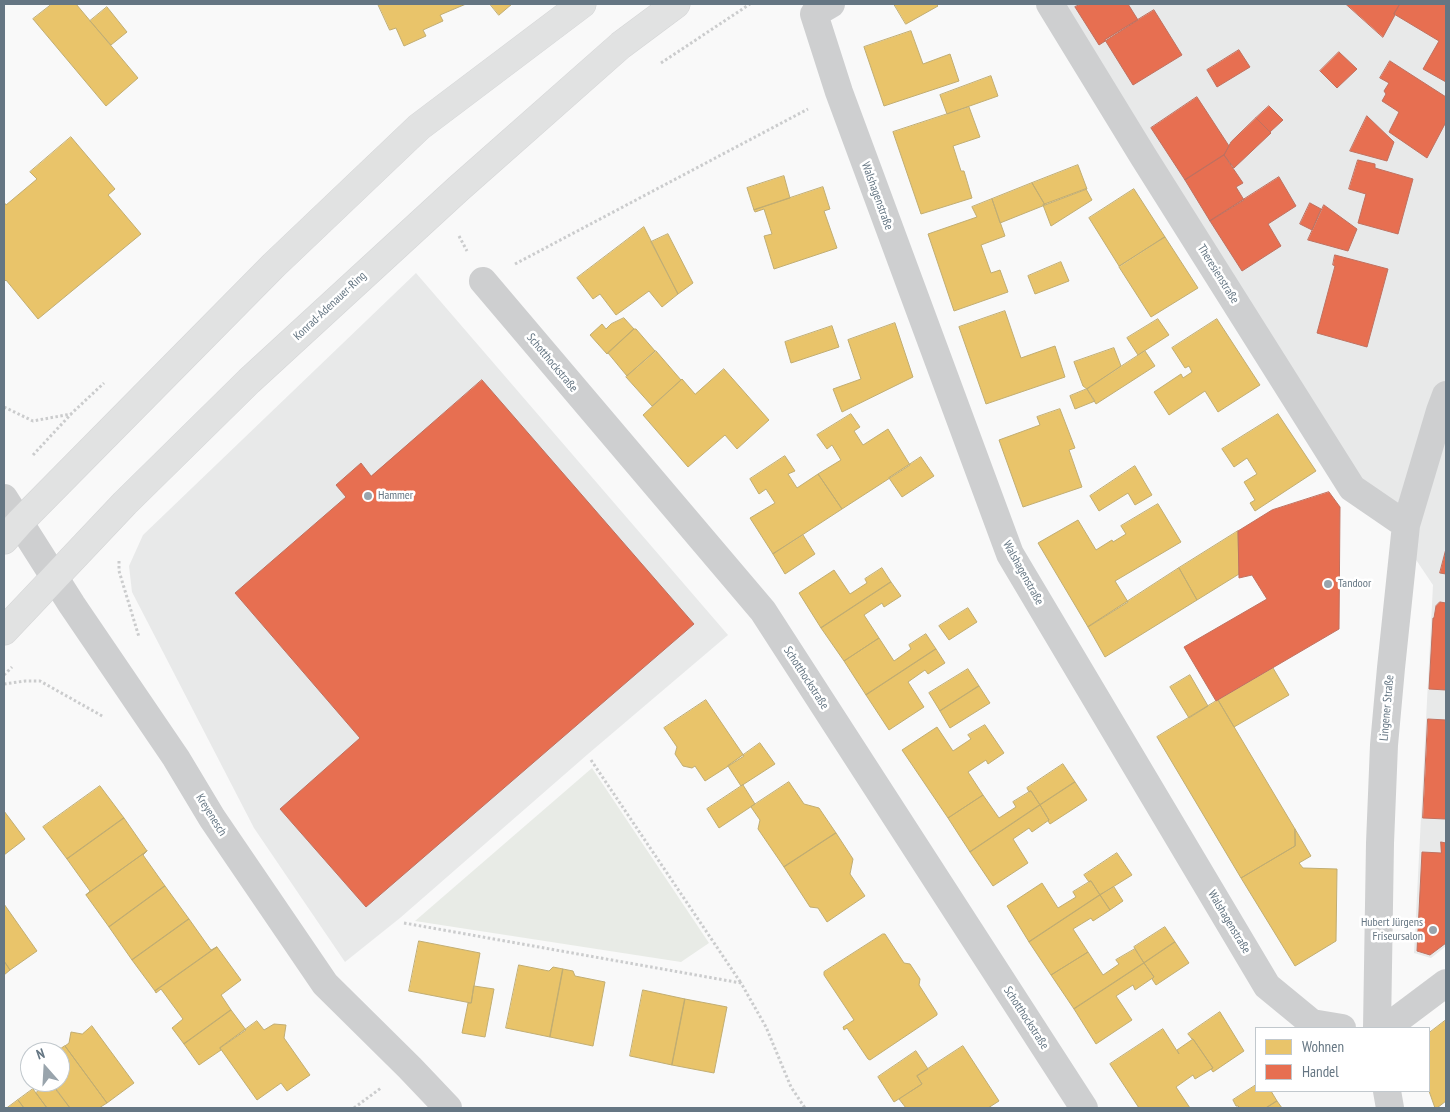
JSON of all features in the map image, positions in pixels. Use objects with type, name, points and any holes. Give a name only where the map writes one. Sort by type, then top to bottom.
[{"type":"main road","points":[[12,531],[274,265],[419,127],[582,4]]},
{"type":"main road","name":"Konrad-Adenauer-Ring","points":[[4,631],[125,503],[249,381],[458,189],[614,51],[676,4]]},
{"type":"street","name":"Theresienstraße","points":[[1050,4],[1352,488],[1406,525]]},
{"type":"street","name":"Walshagenstraße","points":[[823,9],[839,92],[1010,554],[1267,986],[1312,1023],[1336,1027]]},
{"type":"street","name":"Schotthockstraße","points":[[483,281],[763,610],[1084,1108]]},
{"type":"street","name":"Lingener Straße","points":[[1377,1027],[1380,843],[1384,745],[1406,525],[1446,395]]},
{"type":"street","name":"Kreyenesch","points":[[4,498],[12,531],[55,578],[176,758],[212,818],[325,984],[448,1108]]},
{"type":"street","points":[[1387,1027],[1446,983]]},
{"type":"street","points":[[1387,1092],[1390,1108]]},
{"type":"path","points":[[458,235],[483,281],[839,92]]},
{"type":"path","points":[[4,407],[33,421],[72,414],[31,457]]},
{"type":"path","points":[[4,684],[40,681],[108,720]]},
{"type":"path","points":[[591,760],[741,983],[766,1027],[791,1087],[804,1108]]},
{"type":"path","points":[[404,923],[741,983]]},
{"type":"shaded area","points":[[1042,4],[1446,4],[1446,946],[1431,958],[1414,953],[1433,585]]},
{"type":"shaded area","points":[[416,273],[728,635],[400,918],[345,962],[254,828],[132,592],[129,566],[143,535]]},
{"type":"shaded area","points":[[592,768],[709,943],[681,962],[415,921]]},
{"type":"building: Wohnen","points":[[52,4],[76,4],[138,78],[106,106],[33,19]]},
{"type":"building: Wohnen","points":[[378,4],[466,4],[440,15],[443,21],[423,30],[426,36],[404,46],[396,28],[390,30]]},
{"type":"building: Wohnen","points":[[490,4],[512,4],[499,15]]},
{"type":"building: Wohnen","points":[[894,4],[936,4],[938,6],[906,24]]},
{"type":"building: Wohnen","points":[[107,7],[127,32],[111,45],[90,21]]},
{"type":"building: Wohnen","points":[[911,31],[923,64],[950,54],[959,81],[884,106],[864,47]]},
{"type":"building: Wohnen","points":[[991,76],[998,96],[947,114],[940,95]]},
{"type":"building: Wohnen","points":[[969,107],[980,137],[953,146],[961,171],[964,171],[972,198],[921,214],[893,132]]},
{"type":"building: Wohnen","points":[[71,137],[115,189],[108,195],[141,234],[38,319],[6,280],[4,282],[4,202],[6,205],[37,179],[30,172]]},
{"type":"building: Wohnen","points":[[1078,165],[1087,189],[1045,205],[1032,183]]},
{"type":"building: Wohnen","points":[[784,176],[790,198],[754,210],[747,188]]},
{"type":"building: Wohnen","points":[[1032,183],[1045,205],[1000,223],[992,199]]},
{"type":"building: Wohnen","points":[[823,187],[830,209],[824,211],[837,248],[774,269],[764,236],[772,234],[764,209],[755,212],[754,210]]},
{"type":"building: Wohnen","points":[[1086,189],[1092,200],[1051,226],[1043,205]]},
{"type":"building: Wohnen","points":[[1134,189],[1165,237],[1119,266],[1089,218]]},
{"type":"building: Wohnen","points":[[992,199],[1005,236],[981,245],[991,273],[1000,270],[1008,292],[954,311],[928,234],[977,217],[972,207]]},
{"type":"building: Wohnen","points":[[644,227],[678,294],[662,307],[649,291],[616,315],[600,294],[593,299],[577,278]]},
{"type":"building: Wohnen","points":[[668,234],[693,283],[678,294],[651,242]]},
{"type":"building: Wohnen","points":[[1165,237],[1198,288],[1151,317],[1119,267]]},
{"type":"building: Wohnen","points":[[1061,262],[1069,281],[1035,294],[1028,276]]},
{"type":"building: Wohnen","points":[[1005,311],[1021,358],[1055,346],[1065,377],[986,404],[959,327]]},
{"type":"building: Wohnen","points":[[624,318],[634,329],[607,354],[590,335],[602,324],[606,329],[611,324]]},
{"type":"building: Wohnen","points":[[1158,319],[1169,335],[1138,355],[1127,338]]},
{"type":"building: Wohnen","points":[[1217,319],[1260,385],[1218,412],[1205,391],[1169,415],[1154,392],[1181,374],[1183,378],[1192,372],[1189,366],[1185,368],[1172,348]]},
{"type":"building: Wohnen","points":[[895,323],[913,377],[842,412],[833,389],[861,379],[848,340]]},
{"type":"building: Wohnen","points":[[832,326],[839,347],[791,363],[785,342]]},
{"type":"building: Wohnen","points":[[634,329],[655,351],[627,376],[608,353]]},
{"type":"building: Wohnen","points":[[1114,348],[1121,366],[1087,389],[1083,386],[1074,362]]},
{"type":"building: Wohnen","points":[[656,351],[681,380],[652,406],[626,377]]},
{"type":"building: Wohnen","points":[[1145,351],[1155,366],[1096,404],[1087,389]]},
{"type":"building: Wohnen","points":[[724,369],[769,420],[737,449],[725,435],[688,467],[643,415],[682,379],[695,394]]},
{"type":"building: Wohnen","points":[[1087,389],[1095,401],[1075,409],[1070,396]]},
{"type":"building: Wohnen","points":[[1060,409],[1075,448],[1069,450],[1082,487],[1023,507],[999,440],[1040,425],[1037,417]]},
{"type":"building: Wohnen","points":[[851,414],[860,427],[854,431],[863,445],[888,429],[910,465],[842,509],[818,474],[841,460],[832,445],[827,449],[817,435]]},
{"type":"building: Wohnen","points":[[1278,414],[1316,471],[1255,511],[1250,503],[1255,500],[1244,482],[1257,474],[1247,458],[1234,467],[1222,449]]},
{"type":"building: Wohnen","points":[[785,456],[795,471],[788,474],[797,488],[818,474],[842,509],[773,554],[750,518],[775,503],[766,489],[759,494],[750,479]]},
{"type":"building: Wohnen","points":[[921,457],[934,476],[902,497],[889,478]]},
{"type":"building: Wohnen","points":[[1135,466],[1152,495],[1135,505],[1128,493],[1099,511],[1090,496]]},
{"type":"building: Wohnen","points":[[1158,504],[1181,542],[1115,581],[1128,602],[1088,627],[1038,543],[1078,520],[1096,550],[1126,534],[1121,526]]},
{"type":"building: Wohnen","points":[[1238,531],[1239,574],[1197,600],[1179,568]]},
{"type":"building: Wohnen","points":[[803,535],[815,554],[785,574],[773,554]]},
{"type":"building: Wohnen","points":[[882,568],[891,582],[821,628],[799,593],[834,570],[850,594],[867,583],[865,579]]},
{"type":"building: Wohnen","points":[[1179,568],[1197,600],[1105,657],[1088,627]]},
{"type":"building: Wohnen","points":[[891,582],[901,596],[884,607],[882,603],[864,615],[879,638],[844,661],[821,628]]},
{"type":"building: Wohnen","points":[[968,608],[977,622],[949,640],[939,626]]},
{"type":"building: Wohnen","points":[[926,634],[936,649],[866,695],[844,661],[879,638],[894,661],[911,649],[909,645]]},
{"type":"building: Wohnen","points":[[936,649],[945,663],[928,674],[925,670],[908,682],[924,707],[889,730],[866,695]]},
{"type":"building: Wohnen","points":[[1273,668],[1289,695],[1234,727],[1218,700]]},
{"type":"building: Wohnen","points":[[968,669],[979,686],[940,711],[929,693]]},
{"type":"building: Wohnen","points":[[1190,675],[1208,706],[1189,718],[1170,687]]},
{"type":"building: Wohnen","points":[[979,686],[990,703],[950,728],[940,711]]},
{"type":"building: Wohnen","points":[[706,700],[744,756],[705,781],[695,766],[692,768],[683,766],[675,754],[677,747],[664,728]]},
{"type":"building: Wohnen","points":[[1218,700],[1295,829],[1295,846],[1241,878],[1157,737]]},
{"type":"building: Wohnen","points":[[985,725],[1004,753],[988,764],[986,760],[968,772],[983,795],[948,818],[902,750],[937,727],[953,751],[971,739],[968,735]]},
{"type":"building: Wohnen","points":[[760,743],[775,764],[741,786],[728,766]]},
{"type":"building: Wohnen","points":[[1063,764],[1075,782],[1040,805],[1027,788]]},
{"type":"building: Wohnen","points":[[789,782],[804,804],[819,808],[836,833],[784,867],[758,829],[760,820],[751,807]]},
{"type":"building: Wohnen","points":[[1075,782],[1087,800],[1050,824],[1040,805]]},
{"type":"building: Wohnen","points":[[743,785],[755,804],[719,828],[707,809]]},
{"type":"building: Wohnen","points":[[100,786],[124,818],[67,859],[43,827]]},
{"type":"building: Wohnen","points":[[1031,791],[1040,805],[970,852],[948,818],[983,795],[999,818],[1016,807],[1013,802]]},
{"type":"building: Wohnen","points":[[1040,805],[1049,820],[1032,832],[1029,828],[1013,839],[1028,863],[993,886],[970,852]]},
{"type":"building: Wohnen","points":[[4,811],[25,839],[4,855]]},
{"type":"building: Wohnen","points":[[124,818],[147,851],[86,895],[90,891],[67,859]]},
{"type":"building: Wohnen","points":[[1295,829],[1311,856],[1299,863],[1303,868],[1337,869],[1336,941],[1295,966],[1241,878],[1295,846]]},
{"type":"building: Wohnen","points":[[836,833],[853,859],[850,874],[865,896],[827,922],[818,908],[810,907],[784,867]]},
{"type":"building: Wohnen","points":[[147,851],[143,855],[165,886],[109,927],[86,895]]},
{"type":"building: Wohnen","points":[[1117,853],[1132,875],[1100,895],[1091,881],[1089,882],[1084,875]]},
{"type":"building: Wohnen","points":[[1091,881],[1100,895],[1029,942],[1007,906],[1042,883],[1058,908],[1076,897],[1073,892]]},
{"type":"building: Wohnen","points":[[165,886],[189,919],[132,960],[109,927]]},
{"type":"building: Wohnen","points":[[1114,887],[1123,901],[1110,910],[1100,895]]},
{"type":"building: Wohnen","points":[[1100,895],[1110,910],[1093,921],[1091,918],[1073,929],[1088,952],[1051,975],[1029,942]]},
{"type":"building: Wohnen","points":[[4,904],[37,951],[10,970],[4,961]]},
{"type":"building: Wohnen","points":[[189,919],[211,950],[217,947],[155,991],[132,960]]},
{"type":"building: Wohnen","points":[[1165,927],[1175,942],[1144,963],[1134,947]]},
{"type":"building: Wohnen","points":[[885,934],[904,963],[910,964],[920,979],[919,985],[937,1015],[870,1060],[847,1028],[844,1030],[843,1027],[854,1020],[824,975],[824,972]]},
{"type":"building: Wohnen","points":[[419,941],[480,953],[471,1003],[409,991]]},
{"type":"building: Wohnen","points":[[1175,942],[1189,963],[1156,985],[1152,979],[1154,977],[1144,963]]},
{"type":"building: Wohnen","points":[[217,947],[241,980],[221,995],[231,1010],[184,1044],[172,1028],[183,1019],[161,989],[156,993],[155,991]]},
{"type":"building: Wohnen","points":[[1135,949],[1144,963],[1074,1009],[1051,975],[1088,952],[1103,975],[1119,964],[1116,960]]},
{"type":"building: Wohnen","points":[[4,961],[10,970],[4,975]]},
{"type":"building: Wohnen","points":[[1144,963],[1154,977],[1135,990],[1133,985],[1116,996],[1132,1020],[1096,1044],[1074,1009]]},
{"type":"building: Wohnen","points":[[519,965],[549,971],[553,967],[563,969],[550,1037],[506,1028]]},
{"type":"building: Wohnen","points":[[563,969],[573,971],[575,976],[605,982],[593,1046],[550,1037]]},
{"type":"building: Wohnen","points":[[474,986],[494,989],[485,1037],[462,1033],[468,1003],[471,1003]]},
{"type":"building: Wohnen","points":[[643,990],[685,999],[672,1065],[630,1056]]},
{"type":"building: Wohnen","points":[[685,999],[727,1007],[714,1073],[672,1065]]},
{"type":"building: Wohnen","points":[[231,1010],[246,1030],[199,1065],[184,1044]]},
{"type":"building: Wohnen","points":[[1220,1012],[1244,1051],[1213,1072],[1211,1069],[1213,1068],[1188,1034]]},
{"type":"building: Wohnen","points":[[1446,1020],[1446,1101],[1437,1108],[1435,1108],[1429,1092],[1430,1032]]},
{"type":"building: Wohnen","points":[[257,1021],[264,1030],[274,1024],[286,1025],[284,1038],[310,1075],[287,1091],[281,1083],[257,1100],[220,1048]]},
{"type":"building: Wohnen","points":[[92,1026],[134,1083],[107,1103],[70,1053],[71,1032],[82,1034]]},
{"type":"building: Wohnen","points":[[1163,1029],[1179,1054],[1177,1050],[1193,1039],[1213,1068],[1195,1079],[1193,1075],[1176,1087],[1190,1108],[1139,1108],[1110,1064]]},
{"type":"building: Wohnen","points":[[963,1046],[999,1101],[988,1108],[906,1108],[899,1099],[922,1084],[917,1076]]},
{"type":"building: Wohnen","points":[[916,1051],[928,1069],[917,1076],[922,1084],[894,1102],[878,1077]]},
{"type":"building: Wohnen","points":[[70,1053],[107,1103],[99,1108],[70,1108],[58,1092],[70,1092]]},
{"type":"building: Wohnen","points":[[1255,1086],[1255,1092],[1272,1092],[1277,1101],[1266,1108],[1240,1108],[1236,1106],[1233,1100]]},
{"type":"building: Wohnen","points":[[29,1092],[35,1092],[47,1108],[24,1108],[18,1100]]},
{"type":"building: Wohnen","points":[[58,1092],[70,1108],[47,1108],[36,1093]]},
{"type":"building: Wohnen","points":[[18,1100],[24,1108],[7,1108]]},
{"type":"building: Wohnen","points":[[1277,1101],[1282,1108],[1266,1108]]},
{"type":"building: Handel","points":[[1081,4],[1128,4],[1138,20],[1099,45],[1075,7]]},
{"type":"building: Handel","points":[[1346,4],[1400,4],[1383,37]]},
{"type":"building: Handel","points":[[1400,4],[1446,4],[1446,82],[1423,69],[1439,41],[1394,14]]},
{"type":"building: Handel","points":[[1154,10],[1182,55],[1133,85],[1105,40]]},
{"type":"building: Handel","points":[[1239,50],[1250,67],[1217,87],[1207,70]]},
{"type":"building: Handel","points":[[1339,52],[1357,69],[1337,88],[1320,71]]},
{"type":"building: Handel","points":[[1390,61],[1446,97],[1446,122],[1427,158],[1389,132],[1399,112],[1382,101],[1386,94],[1384,91],[1389,83],[1380,78]]},
{"type":"building: Handel","points":[[1197,97],[1229,146],[1224,155],[1185,180],[1151,128]]},
{"type":"building: Handel","points":[[1269,106],[1283,120],[1270,132],[1256,118]]},
{"type":"building: Handel","points":[[1367,116],[1394,142],[1387,161],[1350,151]]},
{"type":"building: Handel","points":[[1256,118],[1271,133],[1234,168],[1224,155],[1231,142]]},
{"type":"building: Handel","points":[[1224,155],[1243,183],[1236,187],[1244,200],[1210,221],[1185,180]]},
{"type":"building: Handel","points":[[1358,160],[1375,164],[1375,168],[1413,179],[1398,234],[1358,223],[1366,194],[1349,189]]},
{"type":"building: Handel","points":[[1279,177],[1296,206],[1268,224],[1281,246],[1242,271],[1210,221]]},
{"type":"building: Handel","points":[[1310,203],[1321,209],[1312,230],[1300,224]]},
{"type":"building: Handel","points":[[1324,205],[1357,229],[1348,251],[1308,240]]},
{"type":"building: Handel","points":[[1335,255],[1388,269],[1367,347],[1317,333],[1335,266],[1333,265]]},
{"type":"building: Handel","points":[[482,380],[694,624],[366,907],[280,809],[360,738],[235,593],[346,497],[336,485],[361,463],[371,476]]},
{"type":"building: Handel","points":[[1329,492],[1340,507],[1339,629],[1216,701],[1184,647],[1267,599],[1252,575],[1239,578],[1238,531],[1272,510]]},
{"type":"building: Handel","points":[[1446,549],[1446,574],[1440,573]]},
{"type":"building: Handel","points":[[1440,602],[1446,603],[1446,690],[1429,689],[1433,618],[1436,606]]},
{"type":"building: Handel","points":[[1428,719],[1446,720],[1446,819],[1423,818]]},
{"type":"building: Handel","points":[[1441,842],[1446,843],[1446,943],[1430,955],[1417,951],[1422,852],[1441,853]]},
{"type":"place","name":"Hammer","points":[[368,496]]},
{"type":"place","name":"Tandoor","points":[[1328,584]]},
{"type":"place","name":"Hubert Jürgens Friseursalon","points":[[1433,930]]}]
